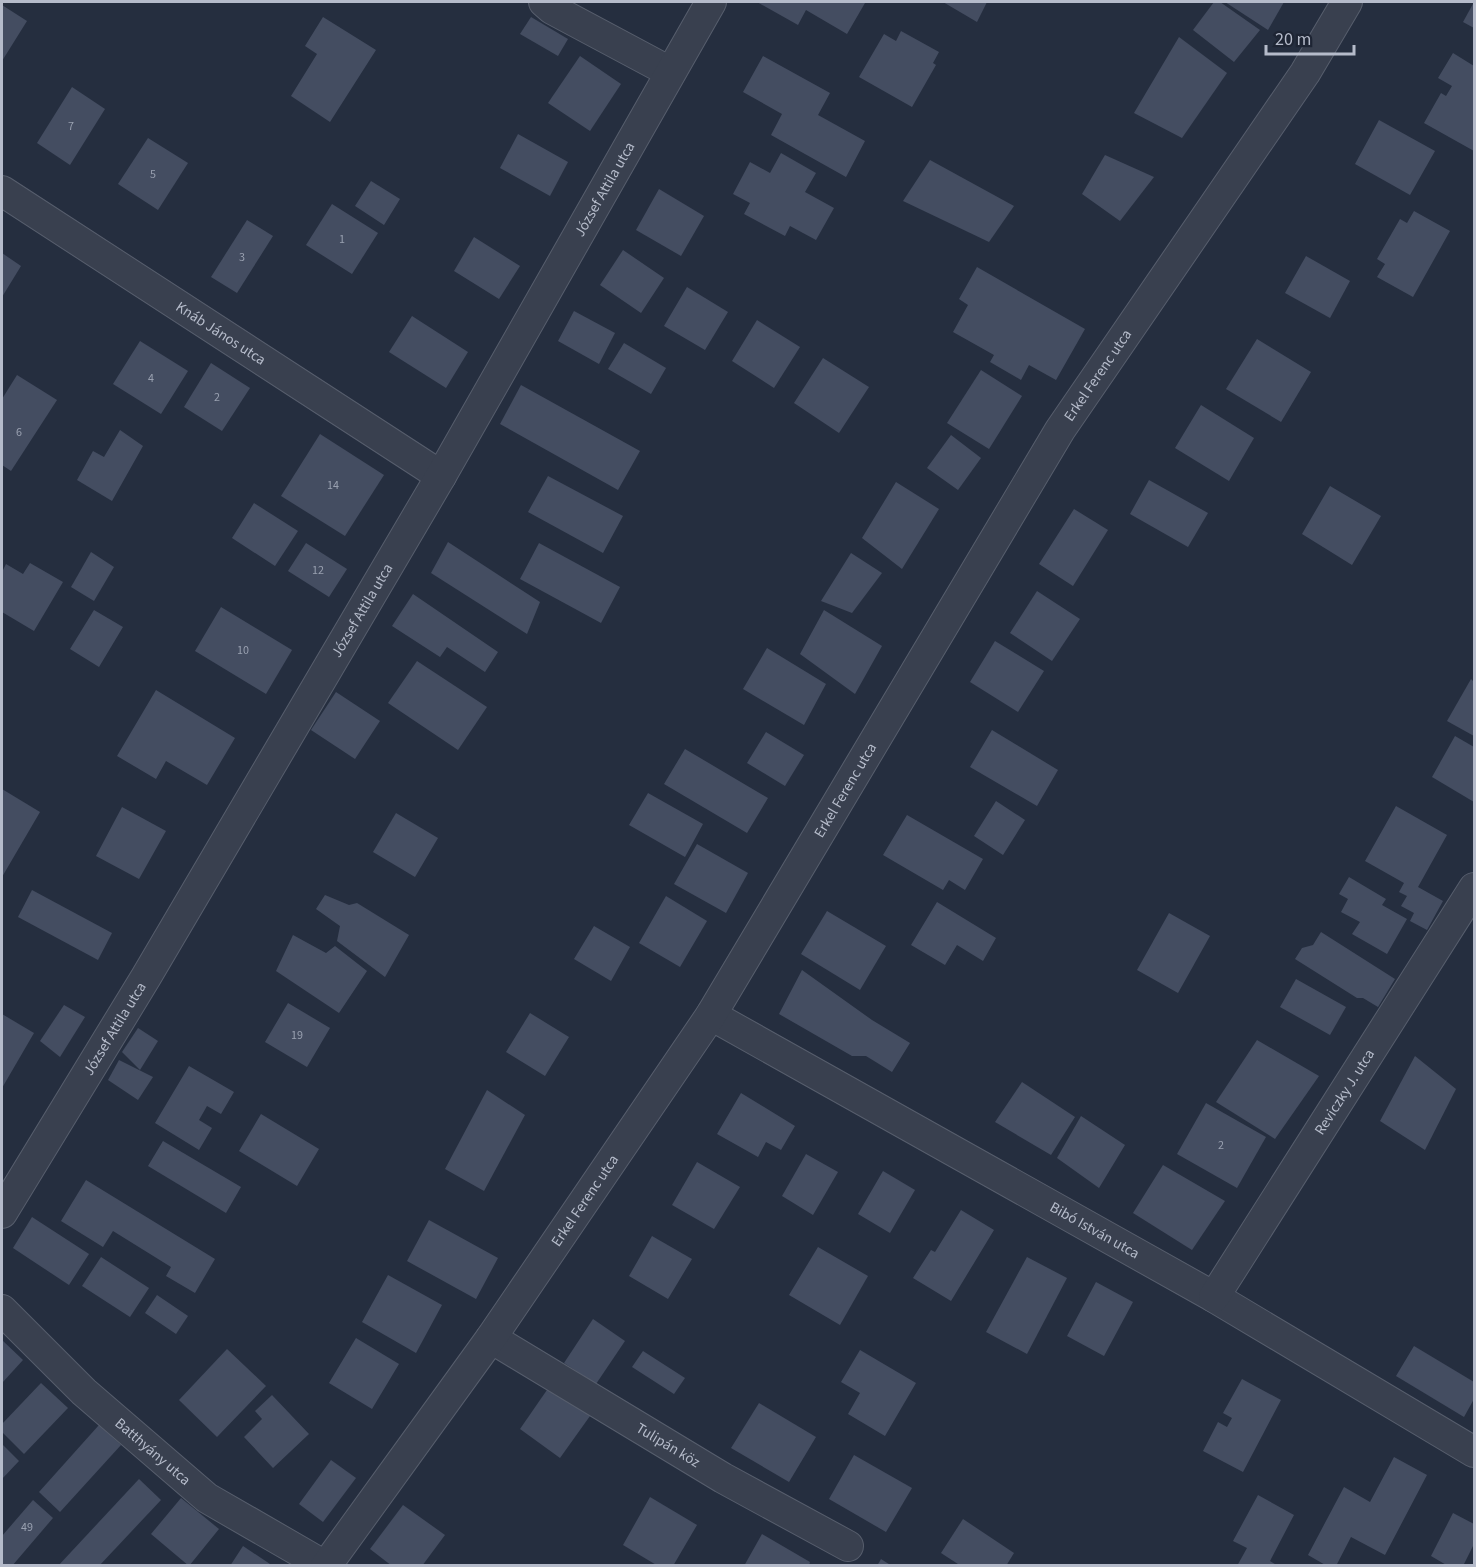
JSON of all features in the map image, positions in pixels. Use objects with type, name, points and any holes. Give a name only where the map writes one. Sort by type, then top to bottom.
[{"type":"street","points":[[544,2],[552,9],[670,72]]},
{"type":"street","name":"József Attila utca","points":[[2,1213],[146,977],[441,476],[711,2]]},
{"type":"street","name":"Erkel Ferenc utca","points":[[326,1566],[491,1338],[711,1015],[1060,430],[1305,73],[1347,2]]},
{"type":"street","name":"Knáb János utca","points":[[2,191],[441,476]]},
{"type":"street","name":"Reviczky J. utca","points":[[1214,1297],[1474,888]]},
{"type":"street","name":"Bibó István utca","points":[[711,1015],[1214,1297],[1474,1452]]},
{"type":"street","name":"Batthyány utca","points":[[2,1310],[84,1392],[207,1498],[326,1566]]},
{"type":"street","name":"Tulipán köz","points":[[491,1338],[723,1478],[848,1546]]},
{"type":"building","points":[[757,2],[865,3],[847,34],[806,10],[798,25]]},
{"type":"building","points":[[943,2],[987,2],[977,22]]},
{"type":"building","points":[[1214,2],[1220,2],[1260,30],[1234,62],[1193,30]]},
{"type":"building","points":[[1225,2],[1284,2],[1268,30]]},
{"type":"building","points":[[1474,2],[1474,28],[1463,22]]},
{"type":"building","points":[[2,5],[27,21],[2,61]]},
{"type":"building","points":[[323,17],[376,50],[330,122],[291,96],[317,54],[305,46]]},
{"type":"building","points":[[531,17],[568,39],[558,56],[520,34]]},
{"type":"building","points":[[901,31],[939,52],[933,63],[936,65],[912,107],[859,77],[884,34],[896,41]]},
{"type":"building","points":[[1179,37],[1227,73],[1182,138],[1134,113]]},
{"type":"building","points":[[1453,53],[1474,66],[1474,151],[1424,123],[1441,93],[1446,96],[1452,86],[1438,78]]},
{"type":"building","points":[[580,56],[621,84],[590,131],[548,103]]},
{"type":"building","points":[[763,56],[830,93],[818,115],[865,141],[846,177],[771,135],[782,114],[743,92]]},
{"type":"building","points":[[72,87],[105,109],[70,165],[37,143]]},
{"type":"building","points":[[1379,120],[1435,151],[1410,195],[1355,164]]},
{"type":"building","points":[[518,134],[568,162],[550,196],[500,168]]},
{"type":"building","points":[[148,138],[188,163],[158,210],[118,184]]},
{"type":"building","points":[[781,153],[816,173],[805,192],[834,208],[816,240],[790,226],[785,236],[744,214],[750,203],[733,194],[750,162],[770,173]]},
{"type":"building","points":[[1105,155],[1154,177],[1120,221],[1082,194]]},
{"type":"building","points":[[930,160],[1014,206],[989,242],[903,201]]},
{"type":"building","points":[[371,181],[400,199],[384,225],[355,206]]},
{"type":"building","points":[[659,189],[704,216],[681,256],[636,230]]},
{"type":"building","points":[[332,204],[378,233],[352,274],[306,245]]},
{"type":"building","points":[[1414,211],[1450,231],[1413,297],[1377,277],[1385,264],[1377,259],[1400,219],[1407,223]]},
{"type":"building","points":[[247,220],[273,236],[237,293],[211,277]]},
{"type":"building","points":[[474,237],[520,266],[499,299],[454,271]]},
{"type":"building","points":[[623,250],[664,278],[641,313],[600,285]]},
{"type":"building","points":[[2,253],[21,266],[2,297]]},
{"type":"building","points":[[1306,256],[1350,281],[1330,318],[1285,293]]},
{"type":"building","points":[[977,267],[1085,329],[1056,380],[1029,365],[1021,380],[990,362],[994,355],[953,332],[968,305],[959,299]]},
{"type":"building","points":[[687,287],[728,312],[705,350],[664,326]]},
{"type":"building","points":[[574,311],[615,333],[599,364],[558,341]]},
{"type":"building","points":[[412,316],[468,352],[446,388],[389,352]]},
{"type":"building","points":[[757,320],[800,347],[774,388],[732,361]]},
{"type":"building","points":[[1257,339],[1311,372],[1281,422],[1226,389]]},
{"type":"building","points":[[140,341],[188,371],[161,414],[113,384]]},
{"type":"building","points":[[624,343],[666,368],[651,394],[608,369]]},
{"type":"building","points":[[823,358],[869,387],[839,433],[794,403]]},
{"type":"building","points":[[211,363],[250,388],[222,431],[184,407]]},
{"type":"building","points":[[981,370],[1022,396],[989,449],[947,423]]},
{"type":"building","points":[[17,375],[57,400],[11,471],[2,465],[2,399]]},
{"type":"building","points":[[521,385],[640,451],[618,490],[500,424]]},
{"type":"building","points":[[1201,405],[1254,438],[1229,481],[1175,448]]},
{"type":"building","points":[[120,430],[143,446],[112,501],[77,480],[93,451],[104,457]]},
{"type":"building","points":[[320,434],[384,475],[345,536],[281,496]]},
{"type":"building","points":[[951,435],[981,458],[958,490],[927,468]]},
{"type":"building","points":[[548,476],[623,516],[603,553],[528,512]]},
{"type":"building","points":[[1149,480],[1208,513],[1188,547],[1130,514]]},
{"type":"building","points":[[896,482],[939,509],[902,569],[862,538]]},
{"type":"building","points":[[1330,486],[1381,516],[1352,565],[1302,534]]},
{"type":"building","points":[[254,503],[298,531],[275,566],[232,538]]},
{"type":"building","points":[[1074,509],[1108,530],[1073,586],[1039,564]]},
{"type":"building","points":[[448,542],[540,602],[527,634],[431,573]]},
{"type":"building","points":[[306,543],[347,569],[329,597],[288,571]]},
{"type":"building","points":[[539,543],[620,587],[601,623],[520,579]]},
{"type":"building","points":[[91,552],[114,567],[94,601],[71,587]]},
{"type":"building","points":[[851,553],[882,573],[852,613],[821,601]]},
{"type":"building","points":[[30,563],[63,582],[34,631],[2,612],[2,572],[6,564],[23,574]]},
{"type":"building","points":[[1037,591],[1080,619],[1052,661],[1010,633]]},
{"type":"building","points":[[413,594],[498,652],[485,672],[447,647],[440,657],[392,626]]},
{"type":"building","points":[[221,607],[292,650],[266,694],[195,651]]},
{"type":"building","points":[[94,610],[123,627],[99,667],[70,649]]},
{"type":"building","points":[[824,610],[882,646],[855,694],[800,654]]},
{"type":"building","points":[[995,641],[1044,671],[1018,712],[970,682]]},
{"type":"building","points":[[767,648],[826,684],[804,725],[743,689]]},
{"type":"building","points":[[417,661],[487,707],[458,750],[388,703]]},
{"type":"building","points":[[1471,679],[1474,682],[1474,736],[1447,721]]},
{"type":"building","points":[[156,690],[235,738],[207,785],[166,761],[156,779],[117,756]]},
{"type":"building","points":[[336,692],[380,721],[355,759],[311,730]]},
{"type":"building","points":[[992,730],[1058,770],[1037,806],[970,767]]},
{"type":"building","points":[[766,732],[804,755],[785,786],[747,763]]},
{"type":"building","points":[[1455,736],[1474,747],[1474,802],[1432,777]]},
{"type":"building","points":[[685,749],[768,798],[747,833],[664,784]]},
{"type":"building","points":[[2,789],[40,812],[2,877]]},
{"type":"building","points":[[648,793],[703,824],[685,857],[629,825]]},
{"type":"building","points":[[996,801],[1025,820],[1003,855],[974,836]]},
{"type":"building","points":[[1396,806],[1447,835],[1418,887],[1443,901],[1427,930],[1410,921],[1414,913],[1401,906],[1407,896],[1399,892],[1404,883],[1365,861]]},
{"type":"building","points":[[122,807],[166,831],[139,879],[96,856]]},
{"type":"building","points":[[396,813],[438,838],[415,877],[373,852]]},
{"type":"building","points":[[907,815],[983,859],[965,890],[949,880],[943,890],[883,855]]},
{"type":"building","points":[[697,844],[748,873],[726,913],[674,884]]},
{"type":"building","points":[[1349,877],[1386,899],[1382,905],[1407,919],[1387,954],[1352,934],[1360,922],[1341,912],[1348,899],[1339,894]]},
{"type":"building","points":[[32,890],[112,933],[98,960],[18,917]]},
{"type":"building","points":[[325,895],[349,905],[357,903],[409,935],[385,977],[337,941],[340,926],[316,909]]},
{"type":"building","points":[[666,896],[707,921],[680,967],[639,943]]},
{"type":"building","points":[[937,902],[996,938],[983,961],[957,945],[945,965],[911,945]]},
{"type":"building","points":[[827,911],[886,946],[860,990],[801,954]]},
{"type":"building","points":[[1169,913],[1210,936],[1178,993],[1137,970]]},
{"type":"building","points":[[594,926],[630,947],[611,981],[574,959]]},
{"type":"building","points":[[1321,932],[1395,979],[1378,1007],[1363,998],[1357,998],[1295,959],[1302,948],[1313,945]]},
{"type":"building","points":[[293,935],[326,953],[335,946],[367,971],[339,1013],[276,971]]},
{"type":"building","points":[[802,970],[872,1020],[910,1043],[892,1072],[866,1056],[852,1056],[779,1014]]},
{"type":"building","points":[[1296,979],[1346,1007],[1330,1035],[1280,1007]]},
{"type":"building","points":[[288,1003],[330,1028],[307,1067],[265,1042]]},
{"type":"building","points":[[64,1005],[85,1017],[60,1057],[40,1041]]},
{"type":"building","points":[[530,1013],[569,1037],[545,1076],[506,1052]]},
{"type":"building","points":[[2,1014],[34,1033],[2,1088]]},
{"type":"building","points":[[138,1028],[158,1041],[140,1070],[122,1052]]},
{"type":"building","points":[[1257,1040],[1319,1076],[1275,1139],[1216,1102]]},
{"type":"building","points":[[1415,1056],[1456,1089],[1425,1150],[1380,1121]]},
{"type":"building","points":[[119,1060],[153,1077],[138,1100],[108,1080]]},
{"type":"building","points":[[189,1066],[234,1092],[221,1114],[207,1106],[199,1120],[212,1128],[199,1150],[155,1123]]},
{"type":"building","points":[[1022,1082],[1075,1117],[1051,1155],[995,1122]]},
{"type":"building","points":[[487,1090],[525,1115],[484,1191],[445,1169]]},
{"type":"building","points":[[741,1093],[795,1126],[781,1150],[766,1142],[758,1157],[717,1134]]},
{"type":"building","points":[[1206,1103],[1266,1137],[1237,1188],[1177,1154]]},
{"type":"building","points":[[261,1114],[319,1149],[297,1186],[239,1151]]},
{"type":"building","points":[[1081,1116],[1125,1145],[1099,1188],[1057,1158]]},
{"type":"building","points":[[163,1141],[241,1187],[226,1213],[148,1166]]},
{"type":"building","points":[[806,1154],[838,1172],[813,1215],[782,1196]]},
{"type":"building","points":[[697,1162],[740,1187],[714,1229],[672,1205]]},
{"type":"building","points":[[1163,1165],[1225,1201],[1192,1250],[1133,1213]]},
{"type":"building","points":[[883,1171],[915,1190],[890,1233],[858,1214]]},
{"type":"building","points":[[86,1180],[215,1259],[195,1293],[166,1276],[171,1267],[113,1231],[103,1247],[61,1221]]},
{"type":"building","points":[[961,1210],[994,1230],[951,1301],[913,1278],[931,1250],[935,1252]]},
{"type":"building","points":[[32,1217],[89,1254],[69,1285],[13,1248]]},
{"type":"building","points":[[429,1220],[498,1258],[476,1299],[407,1261]]},
{"type":"building","points":[[652,1236],[692,1259],[668,1299],[629,1276]]},
{"type":"building","points":[[818,1247],[868,1276],[840,1325],[789,1295]]},
{"type":"building","points":[[101,1257],[149,1288],[130,1317],[82,1286]]},
{"type":"building","points":[[1027,1257],[1067,1278],[1027,1354],[986,1332]]},
{"type":"building","points":[[388,1275],[442,1305],[416,1353],[362,1322]]},
{"type":"building","points":[[1096,1282],[1133,1302],[1104,1356],[1067,1336]]},
{"type":"building","points":[[157,1295],[188,1316],[176,1334],[145,1313]]},
{"type":"building","points":[[593,1319],[625,1341],[596,1384],[564,1363]]},
{"type":"building","points":[[356,1338],[399,1364],[372,1409],[329,1383]]},
{"type":"building","points":[[2,1340],[23,1360],[2,1383]]},
{"type":"building","points":[[1414,1346],[1474,1382],[1474,1399],[1464,1417],[1396,1376]]},
{"type":"building","points":[[227,1349],[266,1386],[217,1437],[179,1400]]},
{"type":"building","points":[[860,1350],[916,1383],[885,1436],[848,1414],[860,1393],[841,1382]]},
{"type":"building","points":[[643,1351],[685,1378],[674,1394],[632,1367]]},
{"type":"building","points":[[1242,1379],[1281,1400],[1243,1472],[1203,1451],[1218,1422],[1227,1427],[1232,1418],[1223,1413]]},
{"type":"building","points":[[41,1383],[68,1408],[24,1454],[2,1432],[2,1424]]},
{"type":"building","points":[[549,1387],[590,1416],[560,1458],[520,1429]]},
{"type":"building","points":[[272,1395],[309,1434],[273,1468],[244,1437],[262,1419],[255,1411]]},
{"type":"building","points":[[759,1403],[816,1437],[789,1482],[731,1448]]},
{"type":"building","points":[[99,1425],[121,1445],[60,1512],[39,1492]]},
{"type":"building","points":[[2,1444],[19,1461],[2,1479]]},
{"type":"building","points":[[854,1455],[912,1488],[886,1532],[829,1499]]},
{"type":"building","points":[[1394,1457],[1427,1475],[1385,1555],[1351,1537],[1336,1566],[1327,1566],[1308,1555],[1344,1487],[1370,1502]]},
{"type":"building","points":[[331,1460],[356,1478],[323,1522],[299,1504]]},
{"type":"building","points":[[139,1479],[161,1500],[99,1566],[58,1566]]},
{"type":"building","points":[[1258,1495],[1294,1515],[1270,1561],[1278,1566],[1237,1566],[1247,1548],[1233,1541]]},
{"type":"building","points":[[650,1497],[697,1525],[673,1566],[658,1566],[623,1545]]},
{"type":"building","points":[[181,1498],[219,1529],[189,1566],[151,1534]]},
{"type":"building","points":[[33,1500],[53,1518],[12,1566],[2,1566],[2,1536]]},
{"type":"building","points":[[403,1505],[445,1535],[422,1566],[392,1566],[370,1549]]},
{"type":"building","points":[[1453,1513],[1474,1524],[1474,1544],[1463,1566],[1448,1566],[1431,1556]]},
{"type":"building","points":[[963,1519],[1014,1553],[1006,1566],[961,1566],[941,1553]]},
{"type":"building","points":[[762,1534],[810,1562],[809,1566],[744,1566]]},
{"type":"building","points":[[243,1546],[273,1566],[230,1566]]},
{"type":"building","points":[[881,1559],[892,1566],[877,1566]]}]
